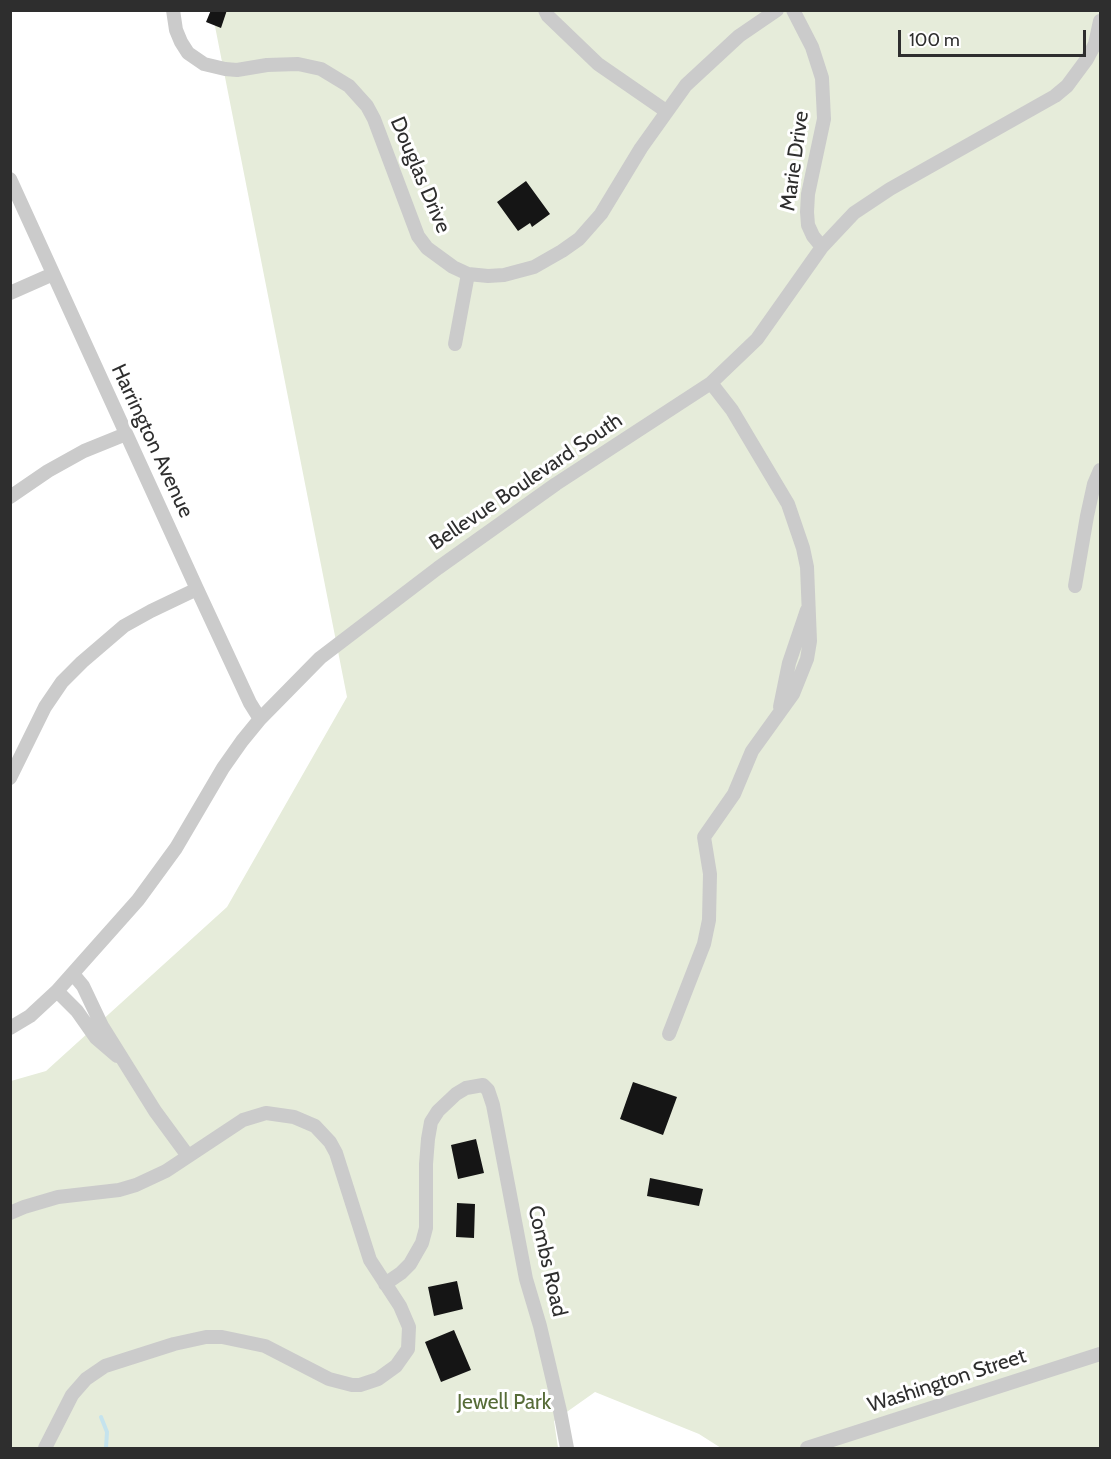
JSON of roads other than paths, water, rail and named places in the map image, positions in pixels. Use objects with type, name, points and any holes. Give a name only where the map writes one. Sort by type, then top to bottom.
[{"type":"street","name":"Douglas Drive","points":[[173,10],[176,30],[181,42],[188,53],[204,64],[237,70],[279,64],[298,64],[321,69],[349,86],[367,106],[374,119],[418,236],[439,259],[468,274],[488,276],[520,271],[552,258],[573,244],[601,214],[666,111],[686,86],[739,36],[777,10]]},
{"type":"street","points":[[545,10],[548,16],[598,64],[666,111]]},
{"type":"street","name":"Marie Drive","points":[[793,10],[812,47],[822,78],[824,119],[808,194],[807,212],[808,225],[822,247]]},
{"type":"street","name":"Bellevue Boulevard South","points":[[10,1028],[30,1016],[57,991],[159,873],[223,768],[260,719],[320,658],[438,568],[556,484],[711,383],[757,339],[822,247],[854,213],[871,200],[1055,96],[1078,73],[1095,44],[1101,21]]},
{"type":"street","name":"Harrington Avenue","points":[[10,179],[250,703],[260,719]]},
{"type":"street","points":[[10,293],[53,274]]},
{"type":"street","points":[[455,344],[468,274]]},
{"type":"street","points":[[669,1034],[704,944],[709,920],[710,874],[704,837],[734,794],[752,751],[778,716],[789,663],[809,602],[808,576],[803,548],[788,504],[732,410],[711,383]]},
{"type":"street","points":[[10,497],[48,471],[84,451],[126,434]]},
{"type":"street","points":[[1075,586],[1094,484],[1101,470]]},
{"type":"street","points":[[10,778],[45,707],[62,682],[103,642],[124,626],[198,589]]},
{"type":"street","points":[[73,974],[83,986],[102,1026],[154,1111],[188,1156]]},
{"type":"street","points":[[57,991],[77,1011],[96,1038],[126,1063]]},
{"type":"street","name":"Combs Road","points":[[385,1284],[410,1264],[422,1243],[426,1228],[426,1164],[431,1122],[438,1111],[456,1094],[466,1088],[483,1085],[488,1090],[494,1105],[526,1279],[540,1326],[567,1449]]},
{"type":"street","points":[[10,1213],[49,1199],[119,1190],[135,1185],[166,1171],[230,1128],[254,1115],[279,1113],[294,1116],[315,1126],[330,1142],[336,1153],[366,1249],[405,1317],[410,1337],[408,1349],[396,1366],[378,1378],[360,1385],[340,1383],[278,1352],[251,1342],[222,1337],[190,1340],[105,1366],[79,1386],[72,1395],[45,1449]]},
{"type":"street","name":"Washington Street","points":[[807,1449],[1101,1354]]},
{"type":"waterway","points":[[101,1417],[107,1432],[106,1448]]},
{"type":"park label","name":"Jewell Park","points":[[504,1403]]}]
